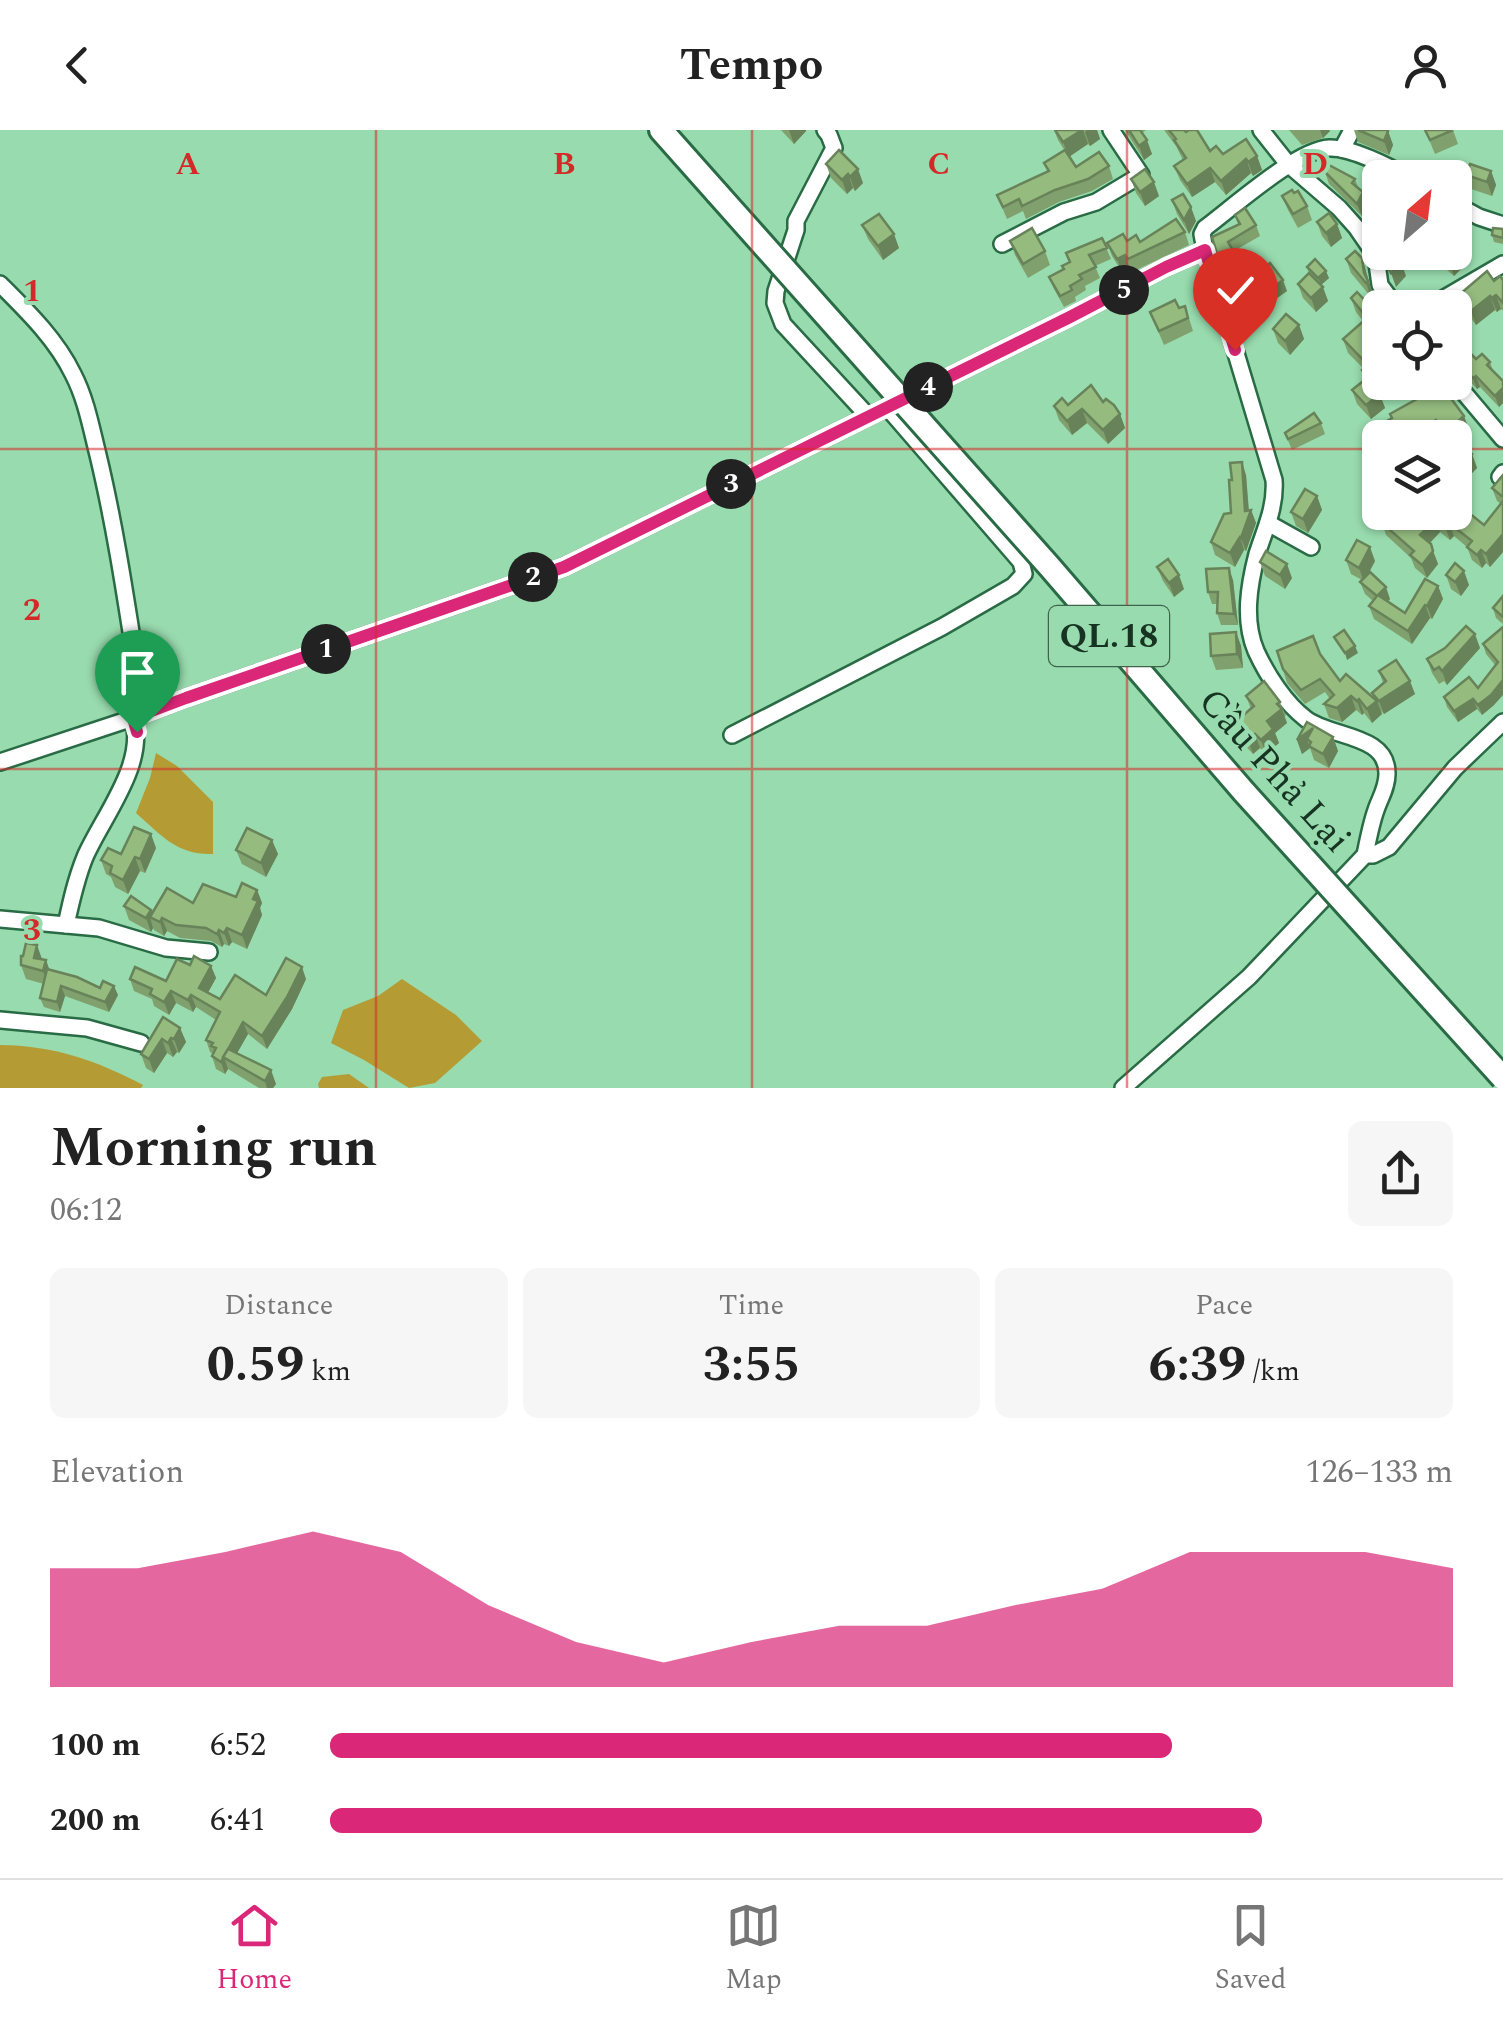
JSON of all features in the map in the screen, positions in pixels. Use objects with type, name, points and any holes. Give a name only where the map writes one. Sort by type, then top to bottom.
[{"type":"highway","name":"Cầu Phả Lại","points":[[662,130],[1244,792],[1503,1078]]},
{"type":"street","points":[[824,130],[834,148],[796,220],[775,303],[783,324],[868,416]]},
{"type":"street","points":[[1002,244],[1064,212],[1096,202],[1141,175],[1111,130]]},
{"type":"street","points":[[1261,130],[1288,164],[1356,227],[1376,256],[1384,290]]},
{"type":"street","points":[[1342,149],[1352,130]]},
{"type":"street","points":[[1124,1088],[1248,977],[1365,854],[1376,809],[1386,788],[1388,770],[1380,750],[1307,720],[1289,703],[1255,649],[1248,621],[1248,596],[1274,507],[1274,480],[1202,234],[1288,164],[1310,152],[1342,149],[1370,160]]},
{"type":"street","points":[[1472,214],[1503,225]]},
{"type":"street","points":[[0,762],[564,567],[1205,250]]},
{"type":"street","points":[[1458,290],[1503,264]]},
{"type":"street","points":[[0,284],[61,353],[87,408],[113,515],[139,683]]},
{"type":"street","points":[[1470,400],[1503,439]]},
{"type":"street","points":[[732,735],[942,627],[1013,586],[1024,574],[1021,562],[887,407]]},
{"type":"street","points":[[1268,523],[1311,547]]},
{"type":"street","points":[[66,925],[86,856],[119,792],[136,746],[133,718]]},
{"type":"street","points":[[1365,854],[1373,855],[1389,847],[1456,768],[1503,722]]},
{"type":"street","points":[[0,919],[99,928],[166,948],[209,952]]},
{"type":"street","points":[[0,1020],[87,1028],[141,1043]]},
{"type":"shaded area","points":[[156,753],[177,766],[213,802],[213,854],[180,848],[136,813]]},
{"type":"shaded area","points":[[402,979],[456,1015],[482,1041],[435,1083],[409,1088],[331,1043],[343,1010],[378,996]]},
{"type":"shaded area","points":[[0,1045],[74,1056],[143,1085],[0,1088]]},
{"type":"shaded area","points":[[349,1074],[369,1088],[319,1088],[322,1077]]},
{"type":"building","points":[[1055,130],[1082,130],[1063,142]]},
{"type":"building","points":[[1129,130],[1140,130],[1147,140],[1139,146]]},
{"type":"building","points":[[1169,130],[1197,130],[1210,151],[1216,146],[1223,154],[1246,139],[1257,156],[1248,162],[1246,159],[1221,181],[1210,168],[1187,184],[1174,166],[1186,158]]},
{"type":"building","points":[[1358,130],[1386,130],[1388,131],[1384,141]]},
{"type":"building","points":[[1425,130],[1453,130],[1430,140]]},
{"type":"building","points":[[839,150],[858,169],[842,180],[826,164]]},
{"type":"building","points":[[1065,150],[1076,167],[1099,152],[1109,166],[1088,179],[1022,206],[1019,199],[1003,207],[997,195],[1049,171],[1044,163]]},
{"type":"building","points":[[1329,165],[1355,179],[1352,183],[1362,191],[1357,204],[1325,172]]},
{"type":"building","points":[[1472,165],[1491,171],[1487,182],[1472,177]]},
{"type":"building","points":[[1145,169],[1154,182],[1140,192],[1131,179]]},
{"type":"building","points":[[1298,191],[1307,206],[1293,214],[1282,196]]},
{"type":"building","points":[[1183,194],[1191,207],[1184,220],[1172,200]]},
{"type":"building","points":[[1245,208],[1256,225],[1228,242],[1250,279],[1270,263],[1283,280],[1250,305],[1229,274],[1224,277],[1212,237],[1240,224],[1235,215]]},
{"type":"building","points":[[1329,213],[1337,224],[1326,233],[1317,222]]},
{"type":"building","points":[[879,214],[894,234],[878,246],[862,225]]},
{"type":"building","points":[[1176,219],[1185,232],[1128,259],[1125,255],[1117,259],[1107,243],[1123,234],[1127,241],[1136,235],[1140,242]]},
{"type":"building","points":[[1032,228],[1045,251],[1023,264],[1010,241]]},
{"type":"building","points":[[1493,228],[1503,229],[1503,238],[1492,235]]},
{"type":"building","points":[[1102,238],[1107,248],[1089,255],[1096,267],[1079,275],[1082,279],[1060,296],[1049,277],[1070,262],[1066,253]]},
{"type":"building","points":[[1355,251],[1362,258],[1366,283],[1346,259]]},
{"type":"building","points":[[1315,259],[1326,271],[1318,278],[1307,267]]},
{"type":"building","points":[[1487,271],[1494,281],[1500,276],[1503,280],[1503,303],[1496,295],[1490,296],[1472,310],[1472,290],[1465,290]]},
{"type":"building","points":[[1309,273],[1323,287],[1311,298],[1298,284]]},
{"type":"building","points":[[1357,292],[1362,297],[1362,312],[1351,298]]},
{"type":"building","points":[[1175,300],[1179,308],[1185,306],[1188,318],[1159,331],[1150,312]]},
{"type":"building","points":[[1286,314],[1299,325],[1285,341],[1273,329]]},
{"type":"building","points":[[1362,322],[1362,359],[1343,339]]},
{"type":"building","points":[[1482,354],[1503,381],[1503,388],[1495,396],[1476,376],[1473,378],[1472,355],[1476,359]]},
{"type":"building","points":[[1362,382],[1362,400],[1372,400],[1366,405],[1352,390]]},
{"type":"building","points":[[1091,385],[1103,402],[1106,399],[1120,414],[1103,430],[1082,409],[1067,421],[1054,406],[1062,398],[1068,405]]},
{"type":"building","points":[[1415,400],[1452,400],[1464,416],[1459,420],[1389,420],[1390,414]]},
{"type":"building","points":[[1314,413],[1321,423],[1288,439],[1285,433]]},
{"type":"building","points":[[1242,462],[1245,511],[1251,510],[1241,538],[1230,553],[1211,542],[1224,514],[1231,513],[1230,463]]},
{"type":"building","points":[[1503,475],[1503,497],[1492,488]]},
{"type":"building","points":[[1305,489],[1317,496],[1303,519],[1291,512]]},
{"type":"building","points":[[1503,501],[1503,534],[1486,554],[1481,550],[1477,555],[1467,547],[1472,541],[1458,530],[1472,530],[1472,515],[1484,525]]},
{"type":"building","points":[[1390,530],[1425,530],[1420,535],[1433,551],[1422,565],[1410,555],[1414,551]]},
{"type":"building","points":[[1357,540],[1370,547],[1359,568],[1346,560]]},
{"type":"building","points":[[1266,551],[1287,564],[1280,575],[1260,562]]},
{"type":"building","points":[[1168,559],[1179,575],[1169,583],[1157,567]]},
{"type":"building","points":[[1455,563],[1464,571],[1455,582],[1446,575]]},
{"type":"building","points":[[1229,568],[1234,614],[1217,613],[1218,592],[1208,592],[1206,569]]},
{"type":"building","points":[[1370,572],[1386,587],[1378,595],[1405,613],[1425,579],[1438,586],[1408,631],[1369,606],[1377,596],[1360,582]]},
{"type":"building","points":[[1503,596],[1503,617],[1493,608]]},
{"type":"building","points":[[1466,626],[1475,634],[1442,671],[1439,667],[1434,670],[1427,659],[1445,648]]},
{"type":"building","points":[[1503,627],[1503,680],[1478,705],[1473,699],[1454,711],[1444,697],[1469,677],[1478,688],[1498,662],[1483,644]]},
{"type":"building","points":[[1344,630],[1355,646],[1345,653],[1334,637]]},
{"type":"building","points":[[1236,632],[1237,654],[1211,656],[1210,634]]},
{"type":"building","points":[[1313,636],[1320,654],[1340,681],[1346,674],[1377,701],[1367,709],[1351,696],[1337,708],[1324,704],[1334,695],[1320,679],[1301,690],[1283,669],[1277,651]]},
{"type":"building","points":[[1396,660],[1410,681],[1379,701],[1372,693],[1386,681],[1379,671]]},
{"type":"building","points":[[1264,681],[1282,709],[1267,721],[1273,729],[1261,740],[1255,734],[1248,740],[1233,724],[1254,706],[1246,696]]},
{"type":"building","points":[[1307,722],[1333,737],[1323,754],[1309,746],[1311,742],[1307,739],[1313,728],[1297,740]]},
{"type":"building","points":[[134,827],[151,834],[140,859],[135,857],[123,880],[110,873],[112,866],[101,860],[108,848],[121,854]]},
{"type":"building","points":[[247,828],[272,840],[261,863],[236,850]]},
{"type":"building","points":[[242,883],[257,890],[253,899],[258,901],[242,935],[227,928],[217,934],[206,928],[150,917],[167,888],[193,903],[203,884],[236,897]]},
{"type":"building","points":[[131,896],[151,910],[146,918],[124,906]]},
{"type":"building","points":[[26,943],[37,945],[34,958],[46,960],[43,971],[21,965]]},
{"type":"building","points":[[194,956],[211,966],[199,988],[220,999],[235,975],[266,995],[286,958],[302,967],[262,1036],[243,1022],[221,1062],[212,1056],[216,1048],[211,1046],[213,1043],[206,1040],[220,1012],[191,995],[188,1000],[171,991],[164,1002],[150,994],[152,989],[130,979],[135,967],[166,981],[177,959],[190,965]]},
{"type":"building","points":[[47,969],[100,988],[103,981],[114,986],[105,1002],[61,986],[57,1002],[40,998]]},
{"type":"building","points":[[163,1017],[180,1028],[168,1043],[162,1039],[149,1059],[141,1054]]},
{"type":"building","points":[[228,1049],[271,1070],[265,1081],[223,1057]]},
{"type":"route","points":[[137,732],[133,718],[564,567],[1205,250],[1235,350]]}]
